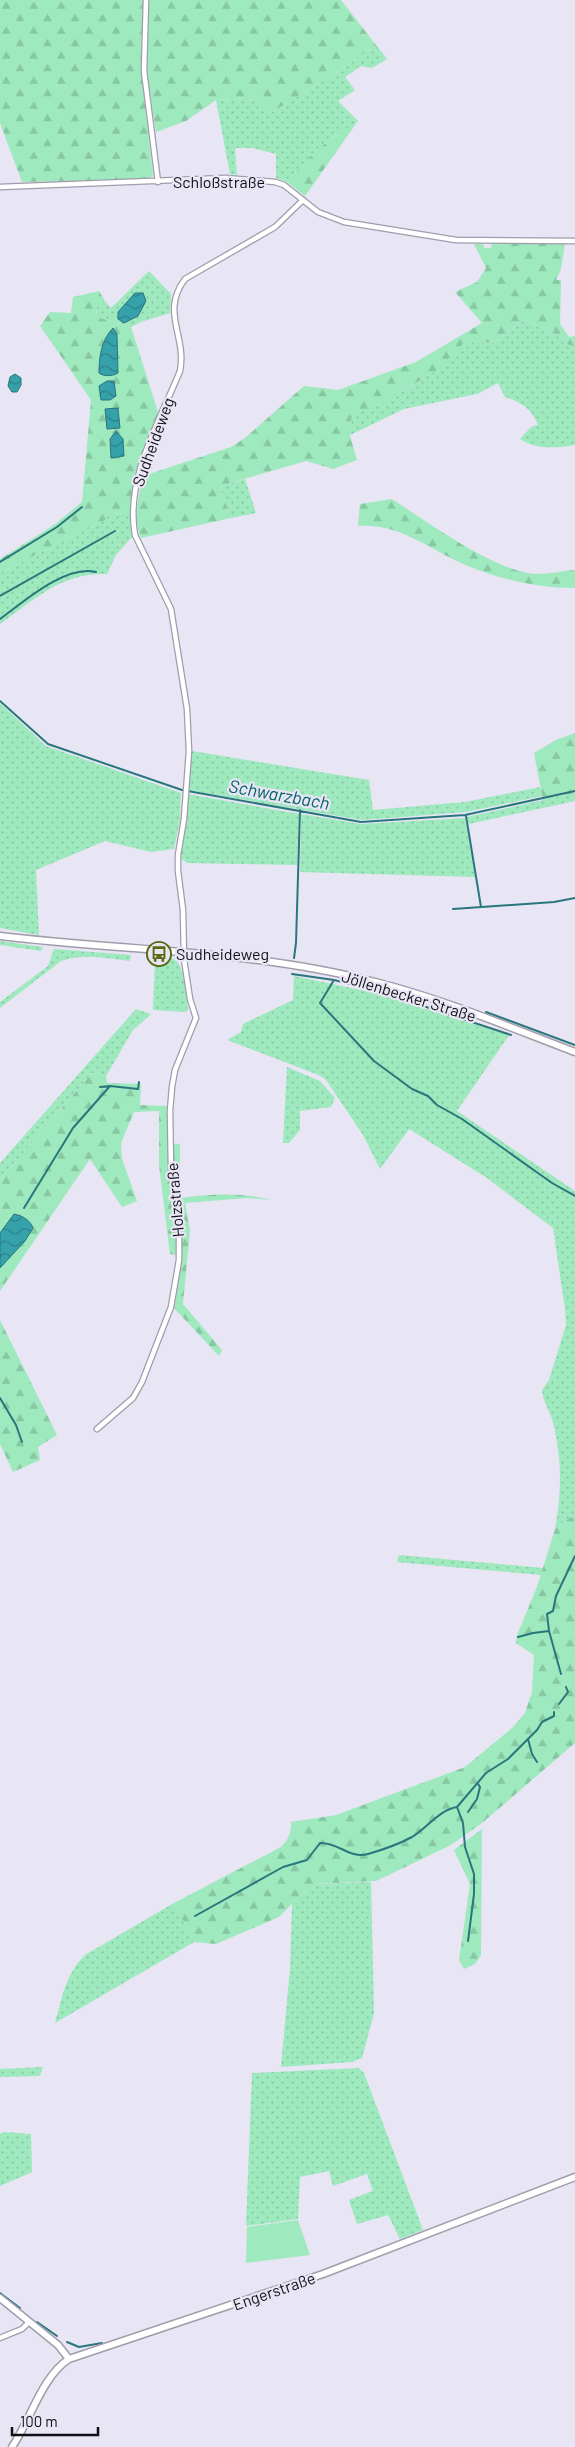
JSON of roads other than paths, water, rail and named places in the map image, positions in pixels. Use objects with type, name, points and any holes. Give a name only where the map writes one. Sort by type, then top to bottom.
[{"type":"main road","name":"Jöllenbecker Straße","points":[[0,936],[184,952],[280,963],[375,982],[440,1002],[575,1052]]},
{"type":"main road","name":"Engerstraße","points":[[12,2447],[27,2424],[50,2377],[69,2359],[322,2274],[575,2177]]},
{"type":"main road","points":[[0,2298],[58,2345],[69,2359]]},
{"type":"street","points":[[146,0],[144,71],[158,182]]},
{"type":"street","name":"Schloßstraße","points":[[0,187],[201,179],[263,179],[284,185],[318,212],[337,221],[442,238],[575,241]]},
{"type":"street","name":"Sudheideweg","points":[[184,952],[178,855],[186,793],[189,727],[174,617],[135,535],[133,522],[136,485],[180,371],[181,352],[173,314],[173,301],[180,285],[185,279],[276,227],[302,200]]},
{"type":"street","name":"Holzstraße","points":[[97,1429],[126,1406],[138,1388],[171,1307],[177,1284],[179,1220],[171,1169],[170,1103],[175,1070],[196,1018],[190,999],[184,952]]},
{"type":"street","points":[[0,2338],[22,2329],[29,2322]]},
{"type":"water","points":[[135,293],[143,293],[146,301],[138,316],[124,323],[118,319],[118,312]]},
{"type":"water","points":[[113,328],[117,334],[118,373],[103,375],[99,373],[100,355],[103,344]]},
{"type":"water","points":[[15,374],[21,378],[21,385],[17,392],[12,392],[8,386],[10,377]]},
{"type":"water","points":[[107,381],[114,381],[116,396],[110,400],[101,400],[99,386]]},
{"type":"water","points":[[118,408],[120,428],[107,429],[105,409]]},
{"type":"water","points":[[116,431],[123,439],[124,456],[111,458],[110,439]]},
{"type":"water","points":[[14,1214],[26,1219],[33,1228],[25,1241],[0,1268],[0,1233]]},
{"type":"waterway","points":[[0,562],[57,527],[82,507]]},
{"type":"waterway","points":[[0,596],[115,531]]},
{"type":"waterway","points":[[0,619],[45,586],[59,579],[84,571],[96,572]]},
{"type":"waterway","name":"Schwarzbach","points":[[0,701],[48,744],[182,790],[361,822],[465,815],[575,791]]},
{"type":"waterway","points":[[294,958],[300,810]]},
{"type":"waterway","points":[[466,816],[481,907]]},
{"type":"waterway","points":[[453,909],[554,902],[575,898]]},
{"type":"waterway","points":[[292,974],[334,980],[320,1003],[374,1061],[412,1089],[428,1096],[437,1105],[462,1119],[552,1183],[575,1196]]},
{"type":"waterway","points":[[334,980],[375,990],[511,1035]]},
{"type":"waterway","points":[[486,1012],[575,1045]]},
{"type":"waterway","points":[[24,1208],[73,1128],[110,1086],[138,1089],[139,1082]]},
{"type":"waterway","points":[[100,1087],[110,1086]]},
{"type":"waterway","points":[[0,1398],[16,1425],[22,1442]]},
{"type":"waterway","points":[[518,1637],[549,1631],[547,1614],[553,1611],[556,1596],[575,1556]]},
{"type":"waterway","points":[[549,1631],[561,1674]]},
{"type":"waterway","points":[[559,1704],[568,1692],[566,1687]]},
{"type":"waterway","points":[[468,1941],[474,1894],[474,1874],[465,1847],[463,1823],[457,1807],[486,1773],[508,1759],[537,1730],[542,1722],[554,1716],[554,1712]]},
{"type":"waterway","points":[[528,1739],[532,1754],[537,1762]]},
{"type":"waterway","points":[[468,1812],[477,1799],[480,1787],[478,1784]]},
{"type":"waterway","points":[[195,1916],[283,1867],[307,1860],[320,1843],[326,1843],[355,1854],[368,1854],[412,1837],[439,1815],[457,1807]]},
{"type":"waterway","points":[[0,2293],[20,2308]]},
{"type":"waterway","points":[[37,2322],[57,2336]]},
{"type":"waterway","points":[[67,2342],[79,2347],[102,2343]]},
{"type":"place","name":"Sudheideweg","points":[[159,954]]}]
